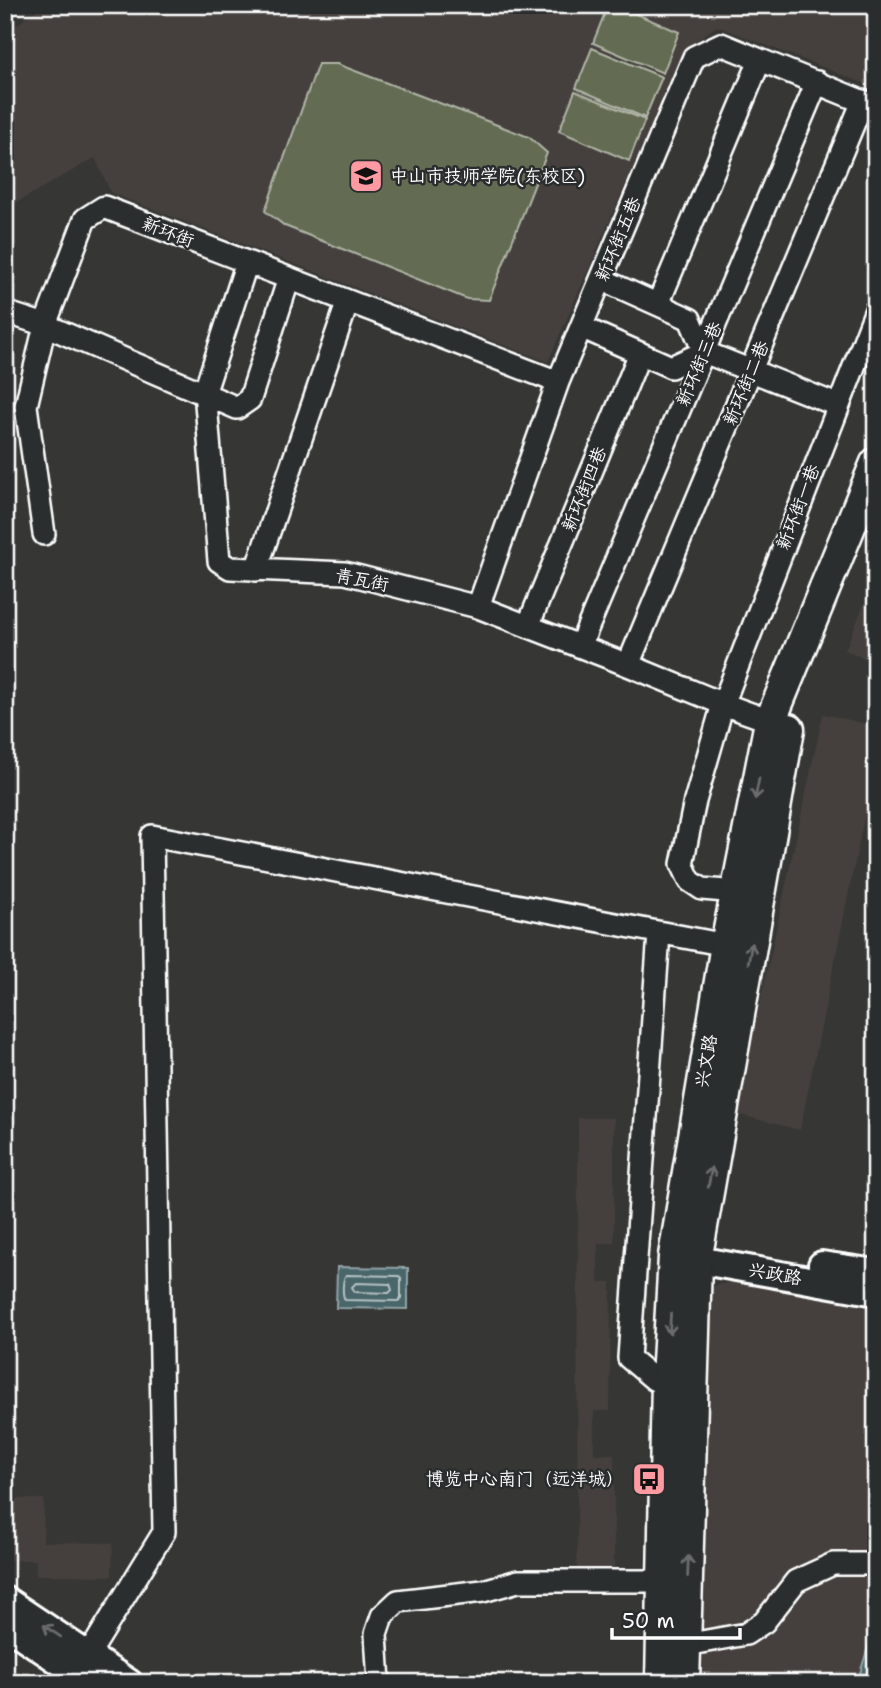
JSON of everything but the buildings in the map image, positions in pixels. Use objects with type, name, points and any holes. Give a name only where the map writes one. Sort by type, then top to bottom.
[{"type":"main road","name":"兴文路","points":[[661,1683],[667,1380],[726,945],[780,724],[876,463]]},
{"type":"main road","name":"兴文路","points":[[684,1683],[686,1250],[780,724],[876,513]]},
{"type":"street","name":"新环街五巷","points":[[478,607],[558,382],[694,57],[721,44],[869,104]]},
{"type":"street","points":[[658,304],[760,60]]},
{"type":"street","name":"新环街三巷","points":[[580,646],[817,82]]},
{"type":"street","name":"新环街二巷","points":[[628,665],[751,370],[869,104]]},
{"type":"street","name":"新环街","points":[[44,534],[26,406],[46,325],[85,219],[104,207],[558,382]]},
{"type":"street","name":"青瓦街","points":[[247,262],[205,394],[219,561],[230,568],[345,573],[478,607],[780,724]]},
{"type":"street","points":[[5,312],[46,325],[237,408],[250,399],[289,278]]},
{"type":"street","points":[[601,279],[690,319],[704,352]]},
{"type":"street","points":[[256,570],[348,301]]},
{"type":"street","name":"新环街一巷","points":[[737,892],[702,888],[690,881],[682,864],[695,802],[723,704],[876,310]]},
{"type":"street","points":[[581,327],[671,367],[704,352],[837,405]]},
{"type":"street","name":"新环街四巷","points":[[528,626],[640,353]]},
{"type":"street","points":[[86,1670],[164,1532],[152,835],[726,945]]},
{"type":"street","points":[[659,933],[629,1358],[655,1380],[667,1380]]},
{"type":"street","name":"兴政路","points":[[686,1250],[876,1273]]},
{"type":"street","name":"兴政路","points":[[686,1250],[876,1292]]},
{"type":"street","points":[[685,1645],[746,1633],[764,1622],[796,1581],[833,1564],[876,1564]]},
{"type":"street","points":[[379,1683],[376,1634],[382,1616],[398,1601],[483,1591],[518,1581],[663,1581]]},
{"type":"street","points":[[5,1600],[86,1670]]},
{"type":"street","points":[[5,1625],[86,1670],[129,1683]]},
{"type":"shaded area","name":"中山市技师学院(东校区)","points":[[44,5],[876,5],[876,88],[717,26],[685,48],[548,362],[111,193],[95,158],[5,209],[5,33]]},
{"type":"shaded area","points":[[876,576],[876,663],[845,650]]},
{"type":"shaded area","points":[[823,714],[876,726],[876,760],[800,1130],[736,1114]]},
{"type":"shaded area","points":[[578,1118],[614,1118],[614,1243],[598,1243],[598,1282],[611,1282],[610,1411],[594,1411],[594,1454],[614,1454],[614,1570],[577,1570]]},
{"type":"shaded area","points":[[739,1282],[876,1309],[876,1683],[701,1683],[699,1384],[704,1299],[715,1285]]},
{"type":"shaded area","points":[[5,1499],[44,1499],[43,1542],[113,1543],[112,1576],[36,1575],[36,1560],[5,1560]]},
{"type":"green space","points":[[608,5],[615,5],[679,32],[663,73],[593,43]]},
{"type":"green space","points":[[592,48],[662,77],[645,118],[576,88]]},
{"type":"green space","points":[[318,64],[337,64],[529,137],[547,153],[489,300],[467,299],[285,226],[265,211]]},
{"type":"green space","points":[[575,91],[645,120],[629,161],[559,131]]},
{"type":"water","points":[[337,1267],[408,1268],[408,1309],[336,1308]]},
{"type":"water","points":[[876,1621],[876,1683],[857,1683]]},
{"type":"place","name":"中山市技师学院(东校区)","points":[[366,176]]},
{"type":"place","name":"博览中心南门（远洋城）","points":[[649,1479]]}]
